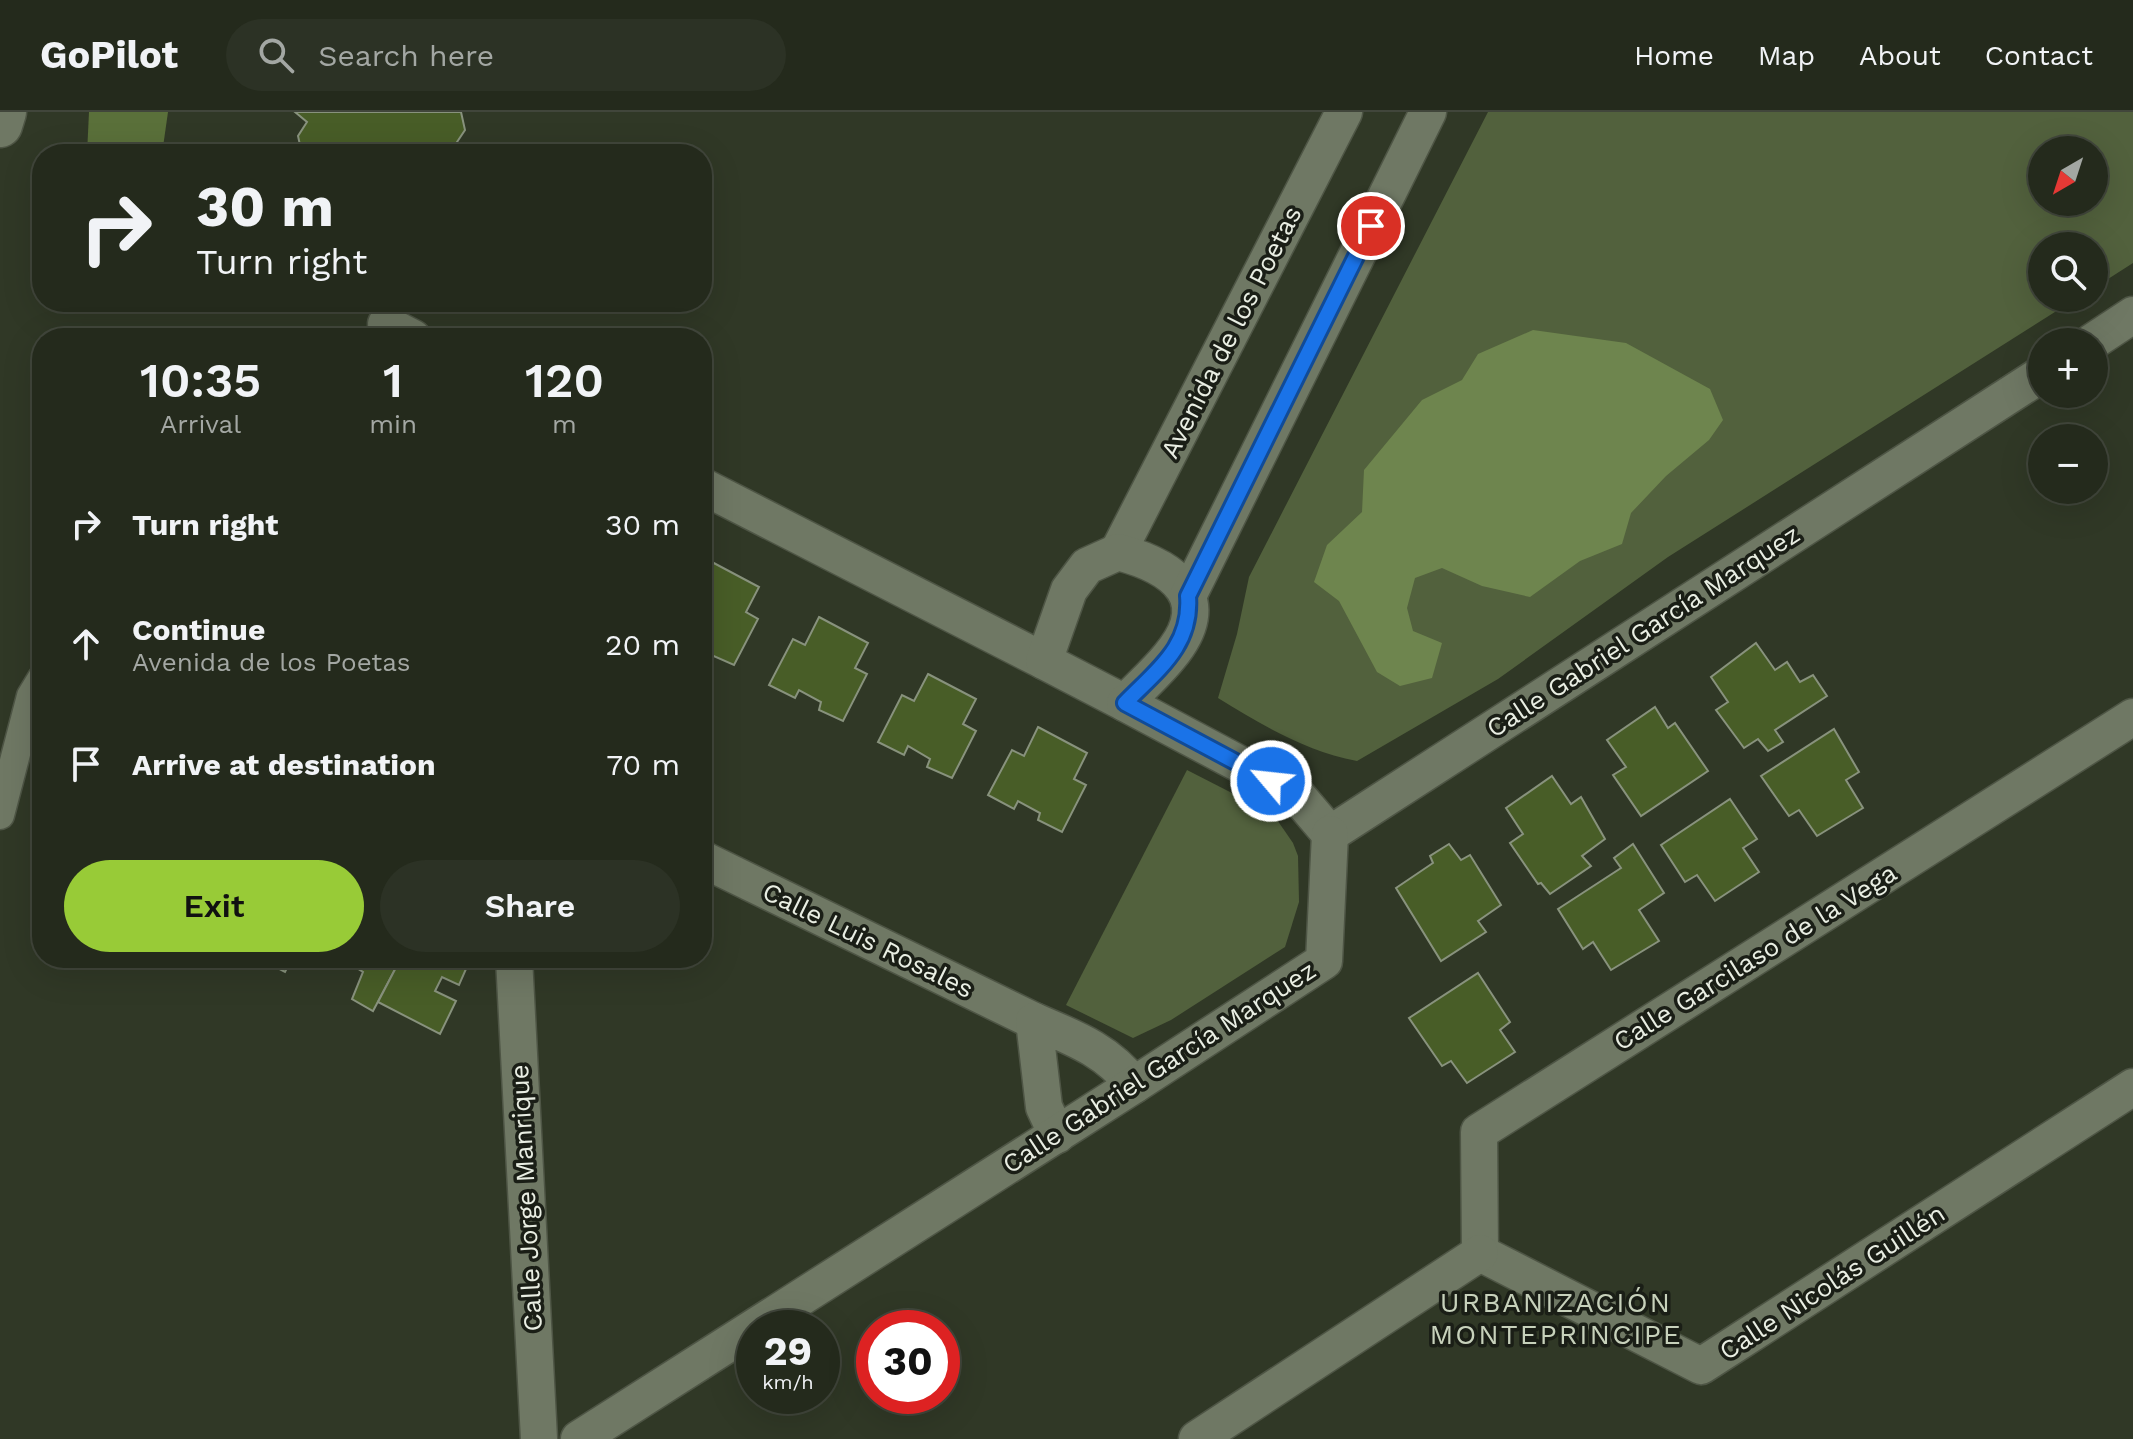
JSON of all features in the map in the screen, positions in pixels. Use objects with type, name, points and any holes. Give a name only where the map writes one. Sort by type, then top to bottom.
[{"type":"street","points":[[0,125],[4,112]]},
{"type":"street","name":"Avenida de los Poetas","points":[[1118,552],[1344,112]]},
{"type":"street","points":[[1125,703],[1183,638],[1189,615],[1188,596],[1428,112]]},
{"type":"street","points":[[2108,331],[2133,315]]},
{"type":"street","name":"Calle Gabriel García Marquez","points":[[579,1439],[1324,961],[1330,834],[2028,383]]},
{"type":"street","points":[[712,491],[1296,794],[1330,834]]},
{"type":"street","points":[[1044,661],[1069,590],[1087,566],[1118,552],[1145,559],[1173,575],[1188,596]]},
{"type":"street","points":[[0,815],[32,694]]},
{"type":"street","name":"Calle Garcilaso de la Vega","points":[[1480,1253],[1479,1132],[2133,717]]},
{"type":"street","name":"Calle Luis Rosales","points":[[712,864],[1087,1044],[1120,1066],[1134,1085]]},
{"type":"street","name":"Calle Jorge Manrique","points":[[515,968],[539,1439]]},
{"type":"street","points":[[1034,1021],[1044,1107],[1057,1135]]},
{"type":"street","name":"Calle Nicolás Guillén","points":[[1480,1253],[1701,1366],[2133,1087]]},
{"type":"street","points":[[1197,1439],[1480,1253]]},
{"type":"shaded area","points":[[89,112],[168,112],[163,144],[87,144]]},
{"type":"shaded area","points":[[1488,112],[2133,112],[2133,263],[2108,279],[2108,232],[2028,232],[2028,312],[2055,312],[1668,557],[1498,679],[1357,761],[1302,744],[1218,698],[1237,634],[1249,577]]},
{"type":"shaded area","points":[[1533,330],[1626,343],[1710,389],[1723,420],[1709,440],[1666,476],[1631,513],[1622,544],[1580,561],[1530,597],[1482,586],[1442,568],[1415,578],[1407,608],[1413,631],[1442,643],[1432,678],[1400,686],[1377,672],[1339,601],[1314,582],[1327,545],[1362,512],[1364,470],[1422,400],[1462,380],[1478,354]]},
{"type":"shaded area","points":[[1187,770],[1273,814],[1298,856],[1299,902],[1285,947],[1171,1020],[1133,1038],[1066,1005]]},
{"type":"building","points":[[295,112],[461,112],[465,130],[456,144],[300,144],[298,136],[307,122]]},
{"type":"building","points":[[712,562],[759,587],[746,612],[758,619],[734,665],[712,655]]},
{"type":"building","points":[[819,617],[868,643],[855,668],[867,674],[843,721],[819,710],[821,702],[799,690],[795,698],[769,685],[793,639],[805,645]]},
{"type":"building","points":[[1756,643],[1775,670],[1787,662],[1800,682],[1813,675],[1827,696],[1775,730],[1783,742],[1768,751],[1758,739],[1744,748],[1716,710],[1728,702],[1711,677]]},
{"type":"building","points":[[928,674],[976,699],[963,724],[976,731],[952,778],[927,767],[930,759],[908,746],[904,755],[878,742],[902,695],[914,701]]},
{"type":"building","points":[[1655,707],[1668,728],[1675,723],[1708,771],[1641,816],[1613,775],[1626,767],[1607,740]]},
{"type":"building","points":[[1038,727],[1087,753],[1074,779],[1086,785],[1062,832],[1038,820],[1040,813],[1018,801],[1014,809],[988,795],[1012,750],[1024,756]]},
{"type":"building","points":[[1834,729],[1859,772],[1846,780],[1863,808],[1817,836],[1799,810],[1789,816],[1761,776]]},
{"type":"building","points":[[1552,776],[1571,804],[1581,797],[1605,839],[1582,856],[1591,866],[1550,894],[1541,883],[1538,884],[1510,843],[1523,834],[1506,808]]},
{"type":"building","points":[[1730,799],[1757,839],[1743,848],[1759,872],[1715,901],[1697,875],[1685,882],[1661,845]]},
{"type":"building","points":[[1449,844],[1461,860],[1470,855],[1501,905],[1478,921],[1486,932],[1441,961],[1396,888],[1433,863],[1430,856]]},
{"type":"building","points":[[1633,844],[1664,893],[1639,910],[1659,941],[1611,970],[1593,942],[1583,949],[1558,909],[1621,868],[1614,858]]},
{"type":"building","points":[[357,968],[396,968],[373,1011],[352,999],[363,972]]},
{"type":"building","points":[[396,968],[466,969],[459,985],[442,977],[435,991],[456,1001],[440,1034],[378,1002]]},
{"type":"building","points":[[1478,973],[1510,1022],[1500,1030],[1515,1052],[1467,1083],[1451,1061],[1442,1066],[1409,1018]]},
{"type":"district","name":"URBANIZACIÓN MONTEPRINCIPE","points":[[1556,1318]]},
{"type":"route","points":[[1271,781],[1125,703],[1183,638],[1189,615],[1188,596],[1371,226]]}]
